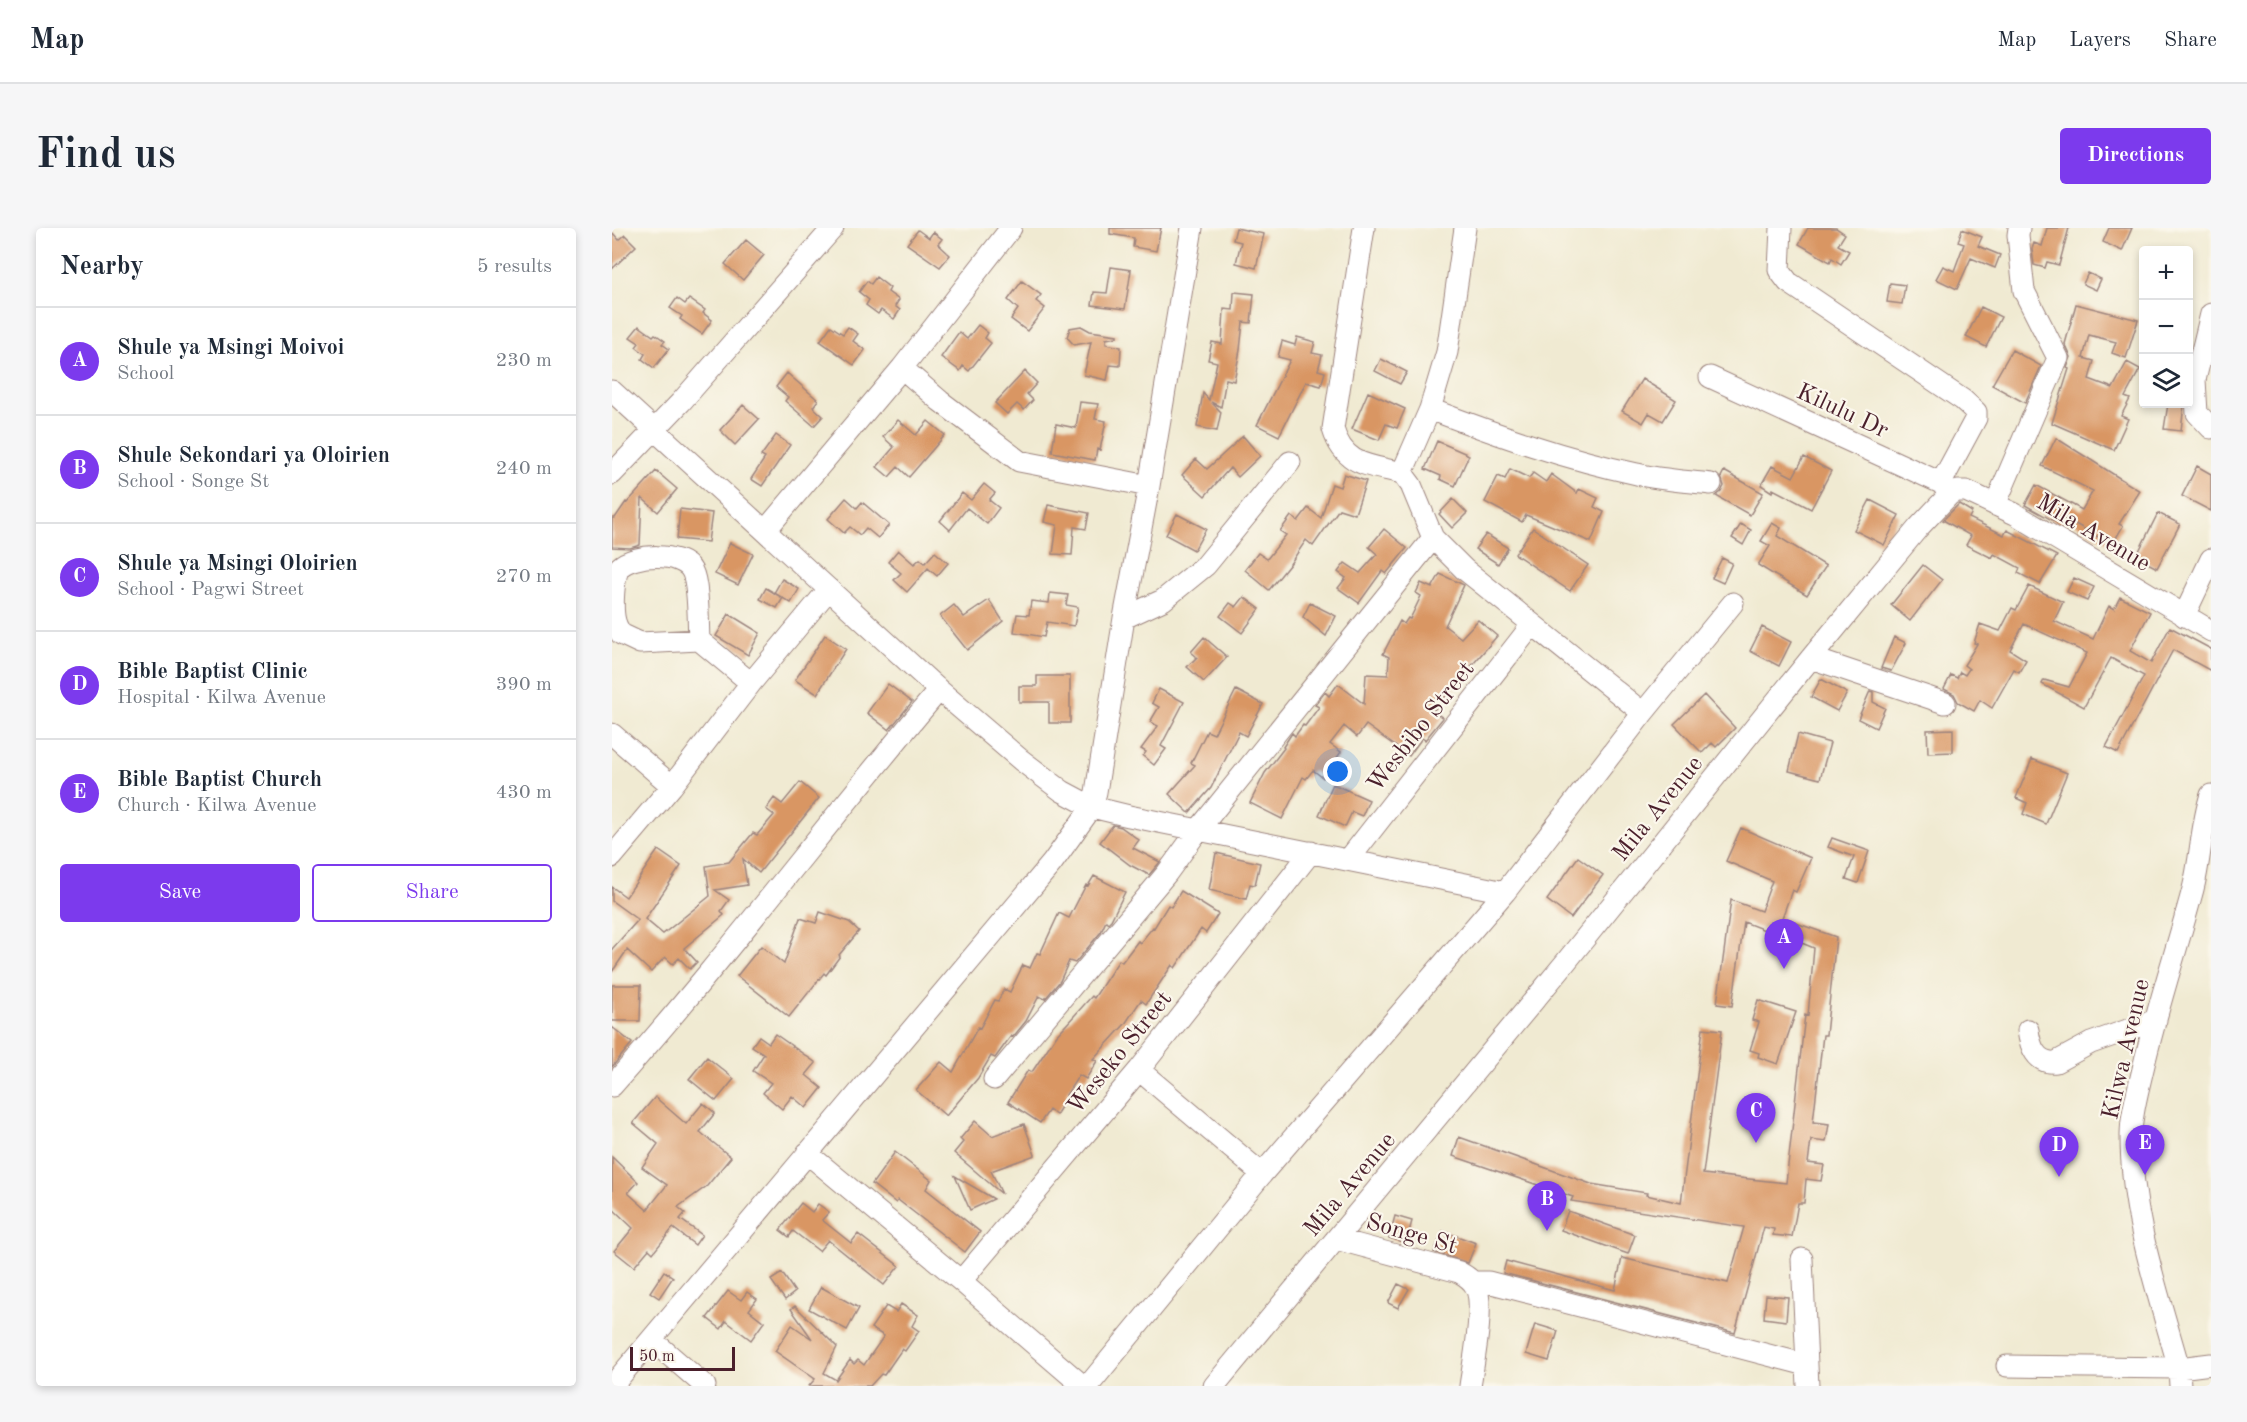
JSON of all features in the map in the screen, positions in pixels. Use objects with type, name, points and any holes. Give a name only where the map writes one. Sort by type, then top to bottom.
[{"type":"street","points":[[612,474],[833,228]]},
{"type":"street","points":[[765,531],[902,368],[1011,228]]},
{"type":"street","points":[[612,1386],[1052,863],[1092,807],[1112,704],[1124,618],[1149,486],[1192,228]]},
{"type":"street","points":[[1364,228],[1333,429],[1338,444],[1345,454],[1356,462],[1402,473],[1411,485],[1433,538],[1464,569],[1643,713]]},
{"type":"street","points":[[1402,473],[1430,409],[1447,352],[1465,228]]},
{"type":"street","points":[[1781,228],[1779,270],[1788,282],[1963,400],[1976,412],[1976,418],[1945,489]]},
{"type":"street","points":[[1995,504],[2058,358],[2024,291],[2019,228]]},
{"type":"street","points":[[2211,314],[2195,380],[2198,413],[2211,428]]},
{"type":"street","points":[[902,368],[940,401],[1019,461],[1149,486]]},
{"type":"street","name":"Kilulu Dr","points":[[1710,377],[1945,489]]},
{"type":"street","points":[[612,391],[653,431],[939,690],[1054,785],[1092,807],[1505,892]]},
{"type":"street","points":[[1430,409],[1482,429],[1586,462],[1640,475],[1711,484]]},
{"type":"street","points":[[1124,618],[1163,600],[1206,565],[1290,462]]},
{"type":"street","name":"Mila Avenue","points":[[1215,1386],[1565,963],[1810,658],[1918,528],[1945,489],[1966,491],[2015,514],[2211,631]]},
{"type":"street","points":[[994,1079],[1167,873],[1199,829],[1433,538]]},
{"type":"street","points":[[699,640],[695,580],[689,566],[677,557],[668,556],[633,560],[621,566],[615,573],[614,619],[621,634],[640,643],[699,640],[751,683]]},
{"type":"street","points":[[2184,616],[2211,559]]},
{"type":"street","points":[[612,857],[672,786],[751,683],[829,589]]},
{"type":"street","points":[[807,1152],[1086,1386],[1263,1174],[1505,892],[1643,713],[1733,603]]},
{"type":"street","name":"Wesbibo Street","points":[[1349,859],[1532,625]]},
{"type":"street","points":[[1810,658],[1945,703]]},
{"type":"street","points":[[612,1086],[689,998],[881,758],[939,690]]},
{"type":"street","points":[[612,734],[672,786]]},
{"type":"street","name":"Kilwa Avenue","points":[[2180,1377],[2136,1208],[2131,1134],[2137,1097],[2156,1020],[2206,851],[2205,815],[2211,795]]},
{"type":"street","name":"Weseko Street","points":[[961,1281],[1139,1070],[1311,852]]},
{"type":"street","points":[[2028,1030],[2030,1041],[2038,1057],[2048,1063],[2056,1062],[2117,1033],[2156,1020]]},
{"type":"street","points":[[1139,1070],[1263,1174]]},
{"type":"street","name":"Songe St","points":[[1336,1239],[1459,1272],[1473,1282],[1479,1296],[1470,1386]]},
{"type":"street","points":[[1473,1282],[1488,1282],[1807,1376],[1802,1259]]},
{"type":"street","points":[[652,1340],[705,1386]]},
{"type":"street","points":[[2007,1366],[2180,1377],[2211,1364]]},
{"type":"building","points":[[1110,228],[1161,228],[1156,251],[1133,247],[1134,238],[1110,234]]},
{"type":"building","points":[[1236,228],[1264,234],[1256,268],[1236,263],[1241,242],[1233,240]]},
{"type":"building","points":[[1808,228],[1836,228],[1845,234],[1838,245],[1849,251],[1841,264],[1832,258],[1830,262],[1799,244]]},
{"type":"building","points":[[2047,228],[2069,228],[2059,265],[2047,262],[2045,268],[2034,265],[2032,249],[2034,243],[2042,246]]},
{"type":"building","points":[[2109,228],[2132,228],[2122,251],[2103,242]]},
{"type":"building","points":[[1962,229],[1982,237],[1978,246],[2000,255],[1995,268],[1971,258],[1957,289],[1936,279],[1943,266],[1954,271],[1964,244],[1958,242]]},
{"type":"building","points":[[918,230],[929,238],[933,232],[942,239],[938,244],[950,255],[940,267],[907,244]]},
{"type":"building","points":[[612,232],[619,240],[625,235],[636,246],[612,269]]},
{"type":"building","points":[[746,240],[764,255],[743,280],[725,264]]},
{"type":"building","points":[[1111,267],[1131,270],[1125,309],[1092,305],[1094,292],[1107,293]]},
{"type":"building","points":[[2088,273],[2101,279],[2096,290],[2083,284]]},
{"type":"building","points":[[876,277],[890,288],[888,292],[899,300],[895,306],[900,310],[894,319],[881,310],[878,314],[866,305],[869,300],[859,292],[867,281],[871,284]]},
{"type":"building","points":[[1022,281],[1041,295],[1036,301],[1045,308],[1027,331],[1011,319],[1018,309],[1008,300]]},
{"type":"building","points":[[1890,283],[1905,285],[1902,304],[1887,302]]},
{"type":"building","points":[[1234,292],[1254,294],[1251,323],[1243,322],[1234,381],[1226,379],[1221,407],[1211,402],[1221,412],[1217,431],[1197,427],[1203,393],[1209,400],[1217,362],[1208,360],[1212,342],[1222,344],[1224,309],[1233,310]]},
{"type":"building","points":[[677,298],[685,304],[689,299],[705,310],[703,313],[712,320],[702,334],[680,319],[682,316],[670,308]]},
{"type":"building","points":[[2076,304],[2138,320],[2126,358],[2112,353],[2116,342],[2089,335],[2083,358],[2094,361],[2089,379],[2113,388],[2127,362],[2139,368],[2125,397],[2130,399],[2121,416],[2128,419],[2114,450],[2052,423],[2071,357],[2065,344]]},
{"type":"building","points":[[1981,307],[2001,317],[1986,347],[1966,337]]},
{"type":"building","points":[[978,325],[988,333],[985,338],[991,343],[969,371],[963,366],[960,371],[941,357],[959,332],[967,339]]},
{"type":"building","points":[[639,326],[665,341],[662,344],[669,349],[654,368],[642,359],[645,354],[636,347],[639,343],[630,337]]},
{"type":"building","points":[[831,326],[843,334],[848,327],[858,334],[853,341],[865,350],[854,365],[820,341]]},
{"type":"building","points":[[1081,326],[1090,331],[1117,335],[1117,337],[1106,339],[1106,344],[1121,347],[1120,366],[1110,365],[1107,380],[1084,375],[1091,342],[1074,345],[1067,337],[1070,328]]},
{"type":"building","points":[[1297,337],[1315,342],[1312,353],[1322,355],[1318,370],[1325,372],[1321,386],[1306,382],[1279,436],[1257,425],[1290,360],[1278,357],[1282,341],[1295,345]]},
{"type":"building","points":[[2012,350],[2041,366],[2025,403],[1992,385]]},
{"type":"building","points":[[1381,359],[1407,372],[1400,384],[1375,371]]},
{"type":"building","points":[[1025,371],[1037,383],[1027,394],[1033,400],[1024,410],[1017,404],[1007,414],[995,403]]},
{"type":"building","points":[[787,373],[818,400],[813,407],[823,416],[814,426],[785,401],[788,397],[776,387]]},
{"type":"building","points":[[1642,379],[1676,400],[1663,421],[1649,413],[1643,423],[1622,411]]},
{"type":"building","points":[[1368,392],[1405,409],[1397,428],[1386,424],[1379,440],[1352,429]]},
{"type":"building","points":[[1080,402],[1098,404],[1095,419],[1106,421],[1100,450],[1097,449],[1095,460],[1052,452],[1056,424],[1076,428]]},
{"type":"building","points":[[743,405],[759,419],[735,445],[720,430]]},
{"type":"building","points":[[2167,408],[2184,408],[2181,431],[2164,429]]},
{"type":"building","points":[[898,420],[916,435],[928,421],[945,435],[909,477],[898,467],[889,477],[877,467],[894,447],[883,437]]},
{"type":"building","points":[[776,435],[790,445],[762,486],[751,479],[765,458],[761,456]]},
{"type":"building","points":[[1243,436],[1260,456],[1238,477],[1230,468],[1205,496],[1182,475],[1196,459],[1207,469]]},
{"type":"building","points":[[2056,438],[2140,491],[2119,524],[2123,526],[2112,545],[2065,518],[2061,525],[2025,505],[2036,485],[2082,510],[2093,491],[2042,466]]},
{"type":"building","points":[[1437,441],[1469,455],[1455,486],[1425,469]]},
{"type":"building","points":[[1804,457],[1831,471],[1811,509],[1761,485],[1772,466],[1793,477]]},
{"type":"building","points":[[2197,466],[2211,474],[2211,511],[2182,496]]},
{"type":"building","points":[[1510,469],[1529,478],[1533,473],[1546,482],[1551,474],[1577,493],[1579,489],[1598,498],[1594,507],[1604,512],[1591,542],[1526,515],[1522,522],[1485,502],[1498,476],[1505,479]]},
{"type":"building","points":[[656,471],[677,489],[658,512],[642,498],[640,545],[630,548],[612,547],[612,518],[615,518],[626,502]]},
{"type":"building","points":[[1724,471],[1763,493],[1750,515],[1716,496],[1724,486],[1721,477]]},
{"type":"building","points":[[1344,474],[1366,481],[1355,514],[1339,509],[1313,546],[1306,540],[1269,590],[1245,570],[1258,553],[1267,559],[1286,535],[1280,531],[1291,516],[1298,521],[1308,508],[1321,518],[1332,484],[1340,487]]},
{"type":"building","points":[[984,484],[995,493],[989,500],[999,508],[987,524],[967,508],[950,530],[940,521],[962,493],[971,500]]},
{"type":"building","points":[[846,498],[857,508],[862,502],[889,525],[878,538],[866,528],[860,535],[850,527],[844,533],[828,519]]},
{"type":"building","points":[[1453,499],[1467,513],[1452,528],[1439,514]]},
{"type":"building","points":[[1870,500],[1899,515],[1884,545],[1854,530]]},
{"type":"building","points":[[1959,504],[1972,512],[1969,518],[2004,535],[2007,530],[2057,556],[2040,584],[2018,573],[2020,568],[1994,554],[1992,558],[1966,545],[1971,536],[1943,520]]},
{"type":"building","points":[[1048,505],[1089,513],[1086,529],[1074,527],[1072,555],[1053,554],[1057,525],[1044,522]]},
{"type":"building","points":[[680,509],[712,513],[708,542],[677,539]]},
{"type":"building","points":[[2158,513],[2180,524],[2157,568],[2136,557]]},
{"type":"building","points":[[1177,514],[1206,529],[1194,550],[1166,535]]},
{"type":"building","points":[[1772,523],[1781,528],[1777,536],[1826,566],[1807,595],[1758,565],[1770,546],[1761,541]]},
{"type":"building","points":[[1741,524],[1751,530],[1743,545],[1732,538]]},
{"type":"building","points":[[1533,528],[1588,565],[1570,591],[1515,554]]},
{"type":"building","points":[[1384,529],[1407,548],[1386,574],[1382,571],[1359,603],[1338,588],[1346,578],[1338,572],[1345,563],[1360,573],[1377,554],[1369,547]]},
{"type":"building","points":[[1486,534],[1508,548],[1498,564],[1475,549]]},
{"type":"building","points":[[730,543],[753,554],[738,585],[715,574]]},
{"type":"building","points":[[898,550],[914,564],[920,559],[925,563],[935,552],[948,563],[937,576],[928,568],[907,592],[894,580],[901,573],[888,562]]},
{"type":"building","points":[[1722,558],[1732,563],[1723,583],[1712,578]]},
{"type":"building","points":[[1923,565],[1942,580],[1910,621],[1891,605]]},
{"type":"building","points":[[1440,574],[1464,585],[1445,626],[1461,638],[1478,620],[1497,636],[1433,711],[1443,718],[1425,740],[1422,738],[1409,756],[1366,725],[1357,737],[1344,726],[1330,744],[1341,752],[1323,778],[1313,770],[1306,779],[1303,777],[1282,819],[1250,803],[1265,773],[1292,733],[1295,736],[1303,725],[1305,726],[1319,707],[1315,705],[1325,692],[1329,696],[1338,684],[1364,704],[1366,674],[1388,675],[1389,657],[1383,654],[1400,621],[1404,624],[1408,618],[1410,619],[1421,596],[1416,593],[1421,583],[1432,588]]},
{"type":"building","points":[[2074,578],[2094,587],[2087,601],[2067,592]]},
{"type":"building","points":[[782,579],[799,589],[791,603],[774,593]]},
{"type":"building","points":[[2029,586],[2063,602],[2054,621],[2093,639],[2109,606],[2114,609],[2120,597],[2150,612],[2130,651],[2151,663],[2170,627],[2211,649],[2211,671],[2173,650],[2118,753],[2106,747],[2144,676],[2111,658],[2084,707],[2042,684],[2044,680],[2069,687],[2087,653],[2024,624],[2010,650],[2026,660],[2019,672],[2014,669],[1992,708],[1980,700],[1974,711],[1958,702],[1954,694],[1944,689],[1951,675],[1957,678],[1960,672],[1965,675],[1969,669],[1964,665],[1977,644],[1974,643],[1980,624],[2000,631],[2012,608],[2016,610]]},
{"type":"building","points":[[766,588],[783,598],[777,608],[760,599]]},
{"type":"building","points":[[1050,593],[1068,595],[1066,605],[1078,607],[1074,626],[1047,622],[1044,637],[1014,632],[1017,614],[1029,615],[1031,601],[1049,603]]},
{"type":"building","points":[[1244,597],[1260,609],[1242,633],[1220,616],[1230,603],[1236,607]]},
{"type":"building","points":[[989,600],[1003,621],[967,650],[940,616],[954,605],[964,617]]},
{"type":"building","points":[[1310,603],[1336,616],[1326,636],[1303,617]]},
{"type":"building","points":[[729,614],[760,633],[748,655],[716,636]]},
{"type":"building","points":[[1762,627],[1791,642],[1779,666],[1750,651]]},
{"type":"building","points":[[825,635],[846,649],[817,694],[795,680]]},
{"type":"building","points":[[1204,637],[1227,657],[1204,682],[1187,667],[1197,657],[1191,652]]},
{"type":"building","points":[[1894,637],[1906,643],[1891,671],[1881,668]]},
{"type":"building","points":[[1037,676],[1070,676],[1070,723],[1049,723],[1049,702],[1019,702],[1019,686],[1037,686]]},
{"type":"building","points":[[1821,679],[1847,693],[1837,711],[1811,697]]},
{"type":"building","points":[[888,684],[912,702],[889,730],[867,713]]},
{"type":"building","points":[[1159,689],[1184,702],[1161,746],[1166,749],[1154,765],[1143,756],[1146,752],[1141,749],[1158,726],[1150,722],[1159,707],[1152,703]]},
{"type":"building","points":[[1236,690],[1263,704],[1246,736],[1239,732],[1211,788],[1189,813],[1169,794],[1195,765],[1191,763],[1207,731],[1214,734]]},
{"type":"building","points":[[1870,691],[1873,692],[1873,702],[1885,708],[1876,728],[1858,719]]},
{"type":"building","points":[[1704,695],[1735,728],[1716,747],[1712,743],[1702,753],[1674,724]]},
{"type":"building","points":[[1953,729],[1953,752],[1928,753],[1927,730]]},
{"type":"building","points":[[1798,734],[1830,743],[1820,779],[1789,771]]},
{"type":"building","points":[[2032,759],[2067,773],[2046,824],[2023,814],[2027,803],[2016,798]]},
{"type":"building","points":[[800,782],[819,798],[759,873],[743,859],[747,885],[715,890],[729,900],[721,911],[724,915],[684,948],[697,962],[690,969],[679,958],[673,964],[665,957],[651,972],[627,950],[612,972],[612,949],[638,920],[612,901],[612,887],[626,897],[658,850],[681,866],[645,919],[663,934],[710,896],[706,866],[729,862],[753,833],[757,835],[774,815],[766,809],[774,798],[782,804]]},
{"type":"building","points":[[1333,784],[1369,800],[1362,816],[1352,812],[1345,827],[1319,815]]},
{"type":"building","points":[[1113,825],[1121,827],[1139,840],[1133,848],[1160,862],[1149,875],[1130,865],[1100,842]]},
{"type":"building","points":[[1741,828],[1811,858],[1796,892],[1792,890],[1782,918],[1836,937],[1826,1035],[1823,1035],[1813,1122],[1829,1124],[1826,1142],[1811,1140],[1808,1163],[1824,1165],[1821,1181],[1806,1179],[1804,1203],[1798,1203],[1792,1237],[1773,1235],[1774,1229],[1764,1227],[1735,1333],[1503,1273],[1506,1261],[1615,1290],[1622,1258],[1728,1283],[1744,1227],[1571,1201],[1573,1197],[1453,1156],[1459,1137],[1591,1184],[1647,1193],[1646,1195],[1681,1203],[1703,1028],[1722,1030],[1703,1174],[1786,1183],[1805,1015],[1808,1016],[1814,948],[1744,922],[1732,1006],[1717,1004],[1731,900],[1761,911],[1772,881],[1726,861]]},
{"type":"building","points":[[1832,838],[1869,851],[1858,883],[1846,879],[1854,857],[1828,847]]},
{"type":"building","points":[[1216,853],[1260,863],[1255,885],[1250,884],[1246,899],[1209,890]]},
{"type":"building","points":[[1578,857],[1603,875],[1571,918],[1547,900]]},
{"type":"building","points":[[1094,876],[1125,892],[1111,920],[1108,923],[1106,921],[1101,932],[1075,963],[1069,961],[1060,981],[1045,999],[1039,996],[1026,1021],[1013,1037],[1011,1036],[995,1058],[991,1056],[978,1078],[946,1116],[916,1090],[941,1062],[953,1072],[995,1000],[998,1001],[1004,989],[1010,992],[1023,965],[1030,968],[1037,953],[1040,954],[1059,913],[1069,918],[1086,885],[1088,886]]},
{"type":"building","points":[[1181,891],[1218,914],[1206,933],[1201,929],[1175,968],[1172,965],[1146,1004],[1141,1000],[1125,1024],[1093,1059],[1097,1061],[1086,1079],[1079,1075],[1056,1115],[1049,1110],[1040,1123],[1008,1102],[1028,1070],[1032,1072],[1056,1036],[1092,996],[1094,998],[1119,960],[1122,962],[1138,941],[1140,943],[1154,928],[1168,905],[1171,907]]},
{"type":"building","points":[[820,912],[849,922],[859,931],[826,975],[824,973],[789,1017],[737,976],[761,946],[784,964],[800,918],[816,923]]},
{"type":"building","points":[[612,985],[641,985],[640,1021],[612,1021]]},
{"type":"building","points":[[1758,1000],[1796,1012],[1778,1064],[1758,1057],[1759,1053],[1750,1050],[1759,1022],[1752,1020]]},
{"type":"building","points":[[612,1027],[632,1043],[612,1067]]},
{"type":"building","points":[[775,1034],[816,1063],[806,1075],[822,1088],[806,1108],[792,1096],[782,1109],[763,1093],[771,1083],[753,1071],[764,1054],[752,1046],[759,1036],[769,1043]]},
{"type":"building","points":[[707,1057],[734,1079],[716,1101],[689,1079]]},
{"type":"building","points":[[655,1097],[686,1124],[703,1103],[715,1113],[700,1132],[731,1157],[707,1186],[678,1207],[685,1213],[680,1219],[702,1235],[695,1245],[673,1228],[653,1253],[649,1249],[634,1267],[614,1251],[633,1228],[612,1208],[612,1157],[638,1182],[628,1193],[647,1210],[667,1185],[642,1167],[658,1144],[633,1123]]},
{"type":"building","points":[[975,1121],[992,1136],[1024,1124],[1035,1155],[991,1171],[1002,1194],[954,1153],[963,1142],[960,1139]]},
{"type":"building","points":[[895,1152],[931,1180],[926,1189],[980,1232],[965,1252],[898,1200],[896,1203],[872,1184]]},
{"type":"building","points":[[955,1176],[994,1199],[970,1210]]},
{"type":"building","points":[[801,1203],[812,1212],[818,1204],[829,1212],[822,1220],[851,1243],[858,1234],[899,1266],[884,1285],[828,1240],[819,1251],[793,1231],[789,1237],[780,1230]]},
{"type":"building","points":[[1568,1211],[1635,1235],[1628,1254],[1561,1230]]},
{"type":"building","points":[[1395,1216],[1412,1221],[1406,1243],[1389,1238]]},
{"type":"building","points":[[1443,1231],[1476,1243],[1468,1263],[1434,1252]]},
{"type":"building","points":[[664,1271],[673,1277],[659,1298],[650,1292]]},
{"type":"building","points":[[782,1273],[795,1292],[785,1300],[771,1280]]},
{"type":"building","points":[[1398,1284],[1409,1289],[1398,1308],[1388,1303]]},
{"type":"building","points":[[821,1287],[859,1308],[847,1330],[809,1309]]},
{"type":"building","points":[[728,1291],[741,1300],[747,1292],[757,1299],[749,1310],[764,1322],[751,1340],[726,1321],[721,1329],[707,1318]]},
{"type":"building","points":[[1766,1295],[1788,1297],[1786,1321],[1764,1318]]},
{"type":"building","points":[[901,1304],[918,1315],[912,1326],[919,1331],[905,1351],[902,1349],[884,1375],[881,1374],[870,1386],[809,1386],[815,1379],[775,1351],[792,1325],[812,1339],[791,1309],[795,1306],[837,1347],[824,1373],[836,1380],[850,1360],[854,1364],[858,1360],[864,1365],[884,1336],[871,1328],[886,1306],[896,1312]]},
{"type":"building","points":[[1535,1324],[1558,1331],[1549,1361],[1526,1354]]},
{"type":"place","name":"Shule ya Msingi Moivoi","points":[[1784,969]]},
{"type":"place","name":"Shule ya Msingi Oloirien","points":[[1756,1143]]},
{"type":"place","name":"Bible Baptist Church","points":[[2145,1175]]},
{"type":"place","name":"Bible Baptist Clinic","points":[[2059,1177]]},
{"type":"place","name":"Shule Sekondari ya Oloirien","points":[[1547,1231]]}]
